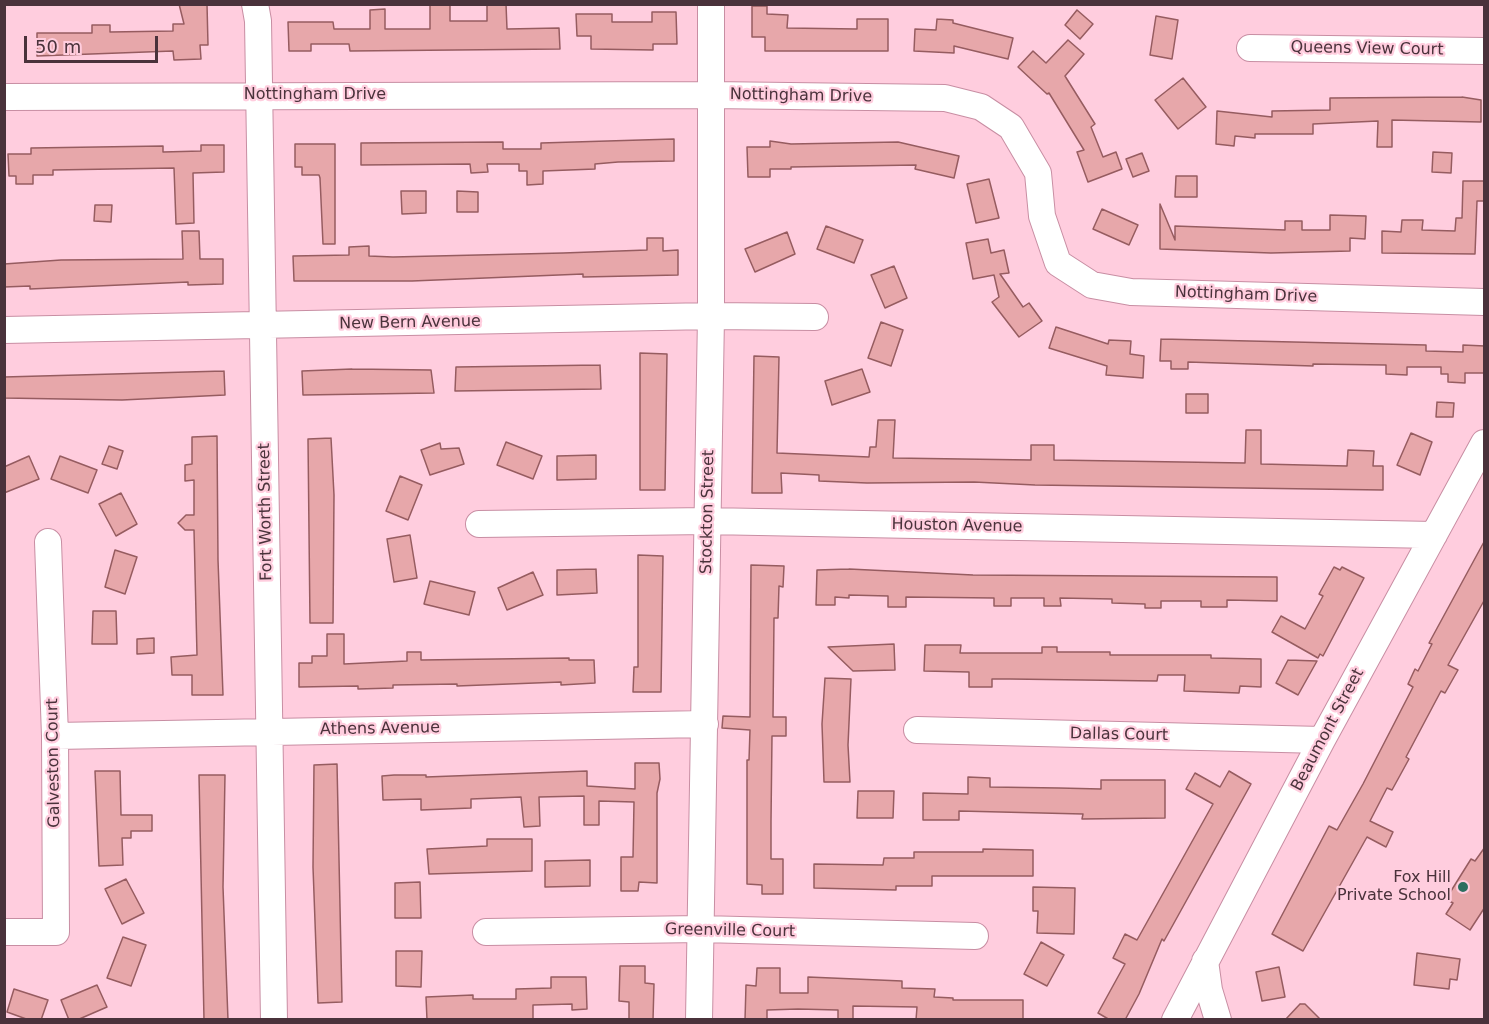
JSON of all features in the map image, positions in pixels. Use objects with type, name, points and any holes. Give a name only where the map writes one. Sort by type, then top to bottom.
[{"type":"street","name":"Fort Worth Street","points":[[255,4],[274,1020]]},
{"type":"street","name":"Stockton Street","points":[[699,1020],[711,316],[711,4]]},
{"type":"street","name":"Queens View Court","points":[[1250,48],[1485,51]]},
{"type":"street","name":"Nottingham Drive","points":[[4,97],[711,94],[945,98],[981,106],[1011,127],[1038,173],[1042,216],[1058,263],[1092,285],[1131,292],[1485,302]]},
{"type":"street","name":"New Bern Avenue","points":[[4,330],[711,316],[815,317]]},
{"type":"street","name":"Beaumont Street","points":[[1175,1020],[1322,740],[1485,443]]},
{"type":"street","name":"Houston Avenue","points":[[479,524],[707,521],[1434,535]]},
{"type":"street","name":"Galveston Court","points":[[4,932],[56,932],[55,736],[48,542]]},
{"type":"street","name":"Athens Avenue","points":[[55,736],[705,724]]},
{"type":"street","name":"Dallas Court","points":[[916,730],[1322,740]]},
{"type":"street","name":"Greenville Court","points":[[486,932],[700,929],[975,936]]},
{"type":"street","points":[[1205,961],[1209,990],[1218,1020]]},
{"type":"building","points":[[179,4],[207,4],[208,45],[200,45],[201,59],[174,60],[173,51],[37,56],[37,33],[92,33],[92,25],[110,25],[110,32],[173,31],[173,24],[184,24]]},
{"type":"building","points":[[430,4],[450,4],[450,21],[487,21],[487,4],[506,4],[507,29],[559,28],[560,49],[350,51],[349,44],[311,44],[311,51],[289,51],[288,22],[333,22],[334,29],[370,29],[370,10],[385,9],[385,29],[430,29]]},
{"type":"building","points":[[752,6],[767,6],[767,14],[788,15],[787,28],[857,29],[857,19],[888,19],[888,51],[765,51],[765,37],[752,37]]},
{"type":"building","points":[[1077,10],[1093,24],[1080,39],[1065,25]]},
{"type":"building","points":[[652,12],[676,12],[677,44],[653,44],[653,50],[591,49],[591,36],[577,36],[576,14],[612,14],[612,22],[652,22]]},
{"type":"building","points":[[1156,16],[1178,20],[1172,59],[1150,55]]},
{"type":"building","points":[[937,19],[953,20],[953,23],[1013,38],[1008,59],[954,46],[954,53],[914,51],[915,29],[936,30]]},
{"type":"building","points":[[1068,40],[1084,54],[1065,76],[1095,124],[1091,127],[1103,157],[1116,152],[1122,169],[1088,182],[1077,152],[1084,150],[1049,93],[1047,94],[1018,67],[1033,51],[1046,63]]},
{"type":"building","points":[[1183,78],[1206,107],[1178,129],[1155,100]]},
{"type":"building","points":[[1462,97],[1481,100],[1481,122],[1392,120],[1392,147],[1377,147],[1378,121],[1313,124],[1313,134],[1255,134],[1255,138],[1235,136],[1234,146],[1216,144],[1217,111],[1272,117],[1272,111],[1330,110],[1330,98]]},
{"type":"building","points":[[674,139],[674,161],[618,162],[595,164],[595,169],[543,171],[543,184],[527,185],[527,171],[519,171],[519,164],[487,164],[488,172],[471,173],[470,164],[361,165],[361,143],[503,142],[503,149],[541,149],[541,143]]},
{"type":"building","points":[[770,141],[791,144],[898,142],[959,156],[954,178],[915,169],[916,165],[791,167],[791,169],[770,169],[770,177],[748,177],[747,147],[770,147]]},
{"type":"building","points":[[295,144],[335,144],[335,244],[323,244],[320,178],[319,175],[302,175],[302,167],[295,167]]},
{"type":"building","points":[[201,145],[224,145],[224,172],[193,173],[194,223],[176,224],[174,168],[53,170],[53,175],[33,175],[33,184],[16,184],[16,176],[9,176],[8,154],[31,154],[31,148],[163,146],[163,152],[201,151]]},
{"type":"building","points":[[1433,152],[1452,153],[1451,173],[1432,172]]},
{"type":"building","points":[[1142,153],[1149,171],[1133,177],[1126,159]]},
{"type":"building","points":[[1176,176],[1197,176],[1197,197],[1175,197]]},
{"type":"building","points":[[989,179],[999,218],[976,223],[967,184]]},
{"type":"building","points":[[1463,181],[1484,181],[1484,201],[1477,201],[1475,254],[1382,253],[1382,231],[1401,232],[1402,220],[1423,220],[1422,230],[1455,231],[1456,218],[1462,218]]},
{"type":"building","points":[[401,191],[426,191],[426,213],[402,214]]},
{"type":"building","points":[[457,191],[478,192],[478,212],[457,212]]},
{"type":"building","points":[[1160,204],[1175,240],[1175,226],[1285,230],[1285,221],[1302,221],[1302,230],[1330,230],[1330,215],[1366,216],[1365,239],[1350,238],[1350,251],[1271,253],[1160,249]]},
{"type":"building","points":[[95,205],[112,205],[111,222],[94,221]]},
{"type":"building","points":[[1102,209],[1138,225],[1129,245],[1093,229]]},
{"type":"building","points":[[826,226],[863,240],[854,263],[817,249]]},
{"type":"building","points":[[182,231],[199,231],[200,259],[223,259],[223,284],[188,285],[188,282],[30,289],[30,286],[4,287],[4,264],[61,260],[183,259]]},
{"type":"building","points":[[787,232],[795,254],[755,272],[745,249]]},
{"type":"building","points":[[647,238],[663,238],[663,251],[678,250],[678,275],[583,277],[583,274],[412,281],[294,281],[293,256],[349,255],[349,247],[369,246],[369,256],[393,257],[563,253],[647,250]]},
{"type":"building","points":[[988,239],[991,253],[1004,250],[1009,273],[1000,274],[1023,307],[1029,303],[1042,321],[1019,337],[992,302],[999,297],[994,275],[973,279],[966,243]]},
{"type":"building","points":[[894,266],[907,298],[885,308],[871,275]]},
{"type":"building","points":[[881,322],[903,330],[891,366],[868,358]]},
{"type":"building","points":[[1056,327],[1108,344],[1109,340],[1131,341],[1130,354],[1144,356],[1143,378],[1106,375],[1107,366],[1049,348]]},
{"type":"building","points":[[1161,339],[1426,345],[1426,351],[1463,352],[1463,345],[1485,346],[1485,373],[1465,373],[1465,383],[1448,382],[1448,374],[1441,374],[1441,367],[1407,367],[1407,375],[1386,374],[1386,365],[1313,364],[1313,366],[1188,362],[1188,369],[1171,369],[1171,361],[1160,361]]},
{"type":"building","points":[[640,353],[667,354],[665,490],[640,490]]},
{"type":"building","points":[[754,356],[779,357],[777,453],[869,457],[870,447],[876,447],[878,420],[895,420],[893,458],[1031,460],[1031,445],[1054,445],[1054,460],[1245,463],[1246,430],[1261,430],[1261,464],[1347,466],[1348,450],[1374,451],[1373,466],[1383,466],[1383,490],[1035,485],[974,482],[867,483],[819,481],[819,475],[781,473],[782,493],[752,493]]},
{"type":"building","points":[[600,365],[601,389],[455,391],[456,367]]},
{"type":"building","points":[[862,369],[870,392],[832,405],[825,381]]},
{"type":"building","points":[[431,370],[434,393],[303,395],[302,371]]},
{"type":"building","points":[[224,371],[225,395],[122,400],[4,398],[4,377]]},
{"type":"building","points":[[1186,394],[1208,394],[1208,413],[1186,413]]},
{"type":"building","points":[[1437,402],[1454,403],[1453,417],[1436,417]]},
{"type":"building","points":[[1411,433],[1432,442],[1420,475],[1397,465]]},
{"type":"building","points":[[217,436],[218,560],[223,695],[192,695],[192,675],[172,675],[171,657],[197,655],[194,530],[185,530],[178,523],[186,515],[194,515],[194,480],[185,481],[185,465],[192,464],[192,437]]},
{"type":"building","points":[[331,438],[334,495],[333,623],[310,623],[308,439]]},
{"type":"building","points":[[506,442],[542,456],[533,479],[497,465]]},
{"type":"building","points":[[440,443],[441,449],[459,448],[464,464],[430,475],[421,450]]},
{"type":"building","points":[[109,446],[123,451],[117,469],[102,464]]},
{"type":"building","points":[[596,455],[596,479],[557,480],[557,456]]},
{"type":"building","points":[[29,456],[39,479],[4,493],[4,467]]},
{"type":"building","points":[[60,456],[97,470],[88,493],[51,479]]},
{"type":"building","points":[[400,476],[422,485],[408,520],[386,511]]},
{"type":"building","points":[[121,493],[137,524],[116,536],[99,504]]},
{"type":"building","points":[[410,535],[417,578],[394,582],[387,539]]},
{"type":"building","points":[[1485,540],[1485,599],[1448,665],[1458,670],[1445,693],[1441,691],[1406,757],[1409,759],[1392,790],[1387,788],[1370,821],[1393,832],[1386,847],[1367,837],[1303,951],[1272,934],[1329,826],[1337,830],[1363,784],[1413,687],[1408,684],[1415,669],[1418,671],[1432,644],[1429,643]]},
{"type":"building","points":[[115,550],[137,557],[125,594],[105,587]]},
{"type":"building","points":[[638,555],[663,556],[661,692],[633,692],[634,667],[638,667]]},
{"type":"building","points":[[751,565],[784,566],[783,587],[779,586],[778,618],[774,618],[773,717],[786,717],[786,736],[772,736],[771,821],[771,859],[783,859],[783,894],[762,894],[762,885],[747,884],[747,760],[749,760],[750,730],[722,728],[723,716],[750,717]]},
{"type":"building","points":[[1334,567],[1340,570],[1342,567],[1364,578],[1323,656],[1320,654],[1318,658],[1272,632],[1281,616],[1305,629],[1323,596],[1319,594]]},
{"type":"building","points":[[596,569],[597,593],[557,595],[557,570]]},
{"type":"building","points":[[849,569],[973,575],[1277,577],[1277,601],[1227,600],[1227,607],[1201,607],[1201,601],[1161,601],[1161,608],[1145,608],[1145,604],[1112,603],[1112,599],[1060,598],[1061,606],[1044,606],[1044,598],[1011,598],[1011,606],[994,606],[994,598],[906,597],[906,607],[888,607],[888,596],[849,595],[849,598],[835,597],[835,605],[816,605],[817,570]]},
{"type":"building","points":[[533,572],[543,595],[507,610],[498,588]]},
{"type":"building","points":[[430,581],[475,592],[469,615],[424,604]]},
{"type":"building","points":[[93,611],[116,611],[117,644],[92,644]]},
{"type":"building","points":[[327,634],[344,634],[344,664],[407,661],[407,652],[421,652],[421,660],[569,658],[569,660],[594,660],[595,683],[393,685],[393,688],[358,689],[358,686],[299,687],[299,663],[312,663],[312,656],[327,656]]},
{"type":"building","points":[[154,638],[154,653],[137,654],[137,639]]},
{"type":"building","points":[[894,644],[895,670],[853,671],[828,647]]},
{"type":"building","points":[[925,645],[961,645],[960,653],[1042,653],[1042,647],[1057,647],[1057,652],[1110,652],[1110,655],[1211,655],[1211,658],[1261,659],[1261,687],[1240,686],[1239,693],[1184,691],[1185,675],[1158,675],[1157,681],[992,679],[992,687],[969,687],[969,672],[924,671]]},
{"type":"building","points":[[1288,660],[1317,661],[1298,695],[1276,683]]},
{"type":"building","points":[[825,678],[851,679],[848,745],[850,782],[824,782],[822,724]]},
{"type":"building","points":[[635,763],[659,763],[660,779],[657,793],[657,883],[639,882],[638,891],[621,891],[621,857],[633,857],[634,802],[599,801],[599,825],[584,825],[584,796],[539,797],[540,826],[524,827],[521,797],[471,799],[471,808],[421,810],[421,799],[383,800],[382,776],[394,775],[426,775],[426,777],[587,771],[587,786],[635,789]]},
{"type":"building","points":[[337,764],[342,1002],[318,1003],[313,867],[314,765]]},
{"type":"building","points":[[95,771],[120,771],[121,815],[152,815],[152,831],[131,831],[131,838],[122,838],[123,865],[99,866]]},
{"type":"building","points":[[1229,771],[1251,784],[1164,941],[1162,939],[1139,994],[1125,1020],[1110,1020],[1098,1013],[1125,964],[1113,958],[1125,934],[1137,940],[1213,804],[1186,789],[1195,773],[1220,787]]},
{"type":"building","points":[[199,775],[225,775],[223,887],[228,1020],[204,1020]]},
{"type":"building","points":[[968,777],[990,778],[990,787],[1101,789],[1101,780],[1165,780],[1165,818],[1082,819],[1083,814],[959,811],[959,820],[923,820],[923,793],[968,794]]},
{"type":"building","points":[[858,791],[894,791],[893,818],[857,818]]},
{"type":"building","points":[[487,839],[532,839],[532,871],[429,874],[427,849],[487,846]]},
{"type":"building","points":[[1485,847],[1485,907],[1470,930],[1446,914],[1453,903],[1446,899],[1471,859],[1475,861]]},
{"type":"building","points":[[983,849],[1033,850],[1033,876],[932,876],[932,886],[896,886],[896,890],[814,888],[814,864],[883,865],[884,858],[914,858],[914,852],[983,852]]},
{"type":"building","points":[[590,860],[590,886],[545,887],[545,861]]},
{"type":"building","points":[[126,879],[144,913],[122,924],[105,889]]},
{"type":"building","points":[[420,882],[421,918],[395,918],[395,883]]},
{"type":"building","points":[[1033,887],[1075,888],[1074,934],[1037,933],[1038,911],[1033,911]]},
{"type":"building","points":[[123,937],[146,945],[131,986],[107,978]]},
{"type":"building","points":[[1041,942],[1064,955],[1047,986],[1024,974]]},
{"type":"building","points":[[396,951],[422,951],[421,987],[396,986]]},
{"type":"building","points":[[1417,953],[1460,959],[1457,980],[1450,979],[1449,989],[1414,985]]},
{"type":"building","points":[[620,966],[645,966],[645,983],[654,984],[653,1020],[629,1020],[629,1002],[619,1001]]},
{"type":"building","points":[[1279,967],[1285,997],[1262,1001],[1256,972]]},
{"type":"building","points":[[757,968],[780,968],[780,993],[808,993],[808,977],[902,981],[902,988],[935,989],[934,997],[953,998],[953,1000],[1023,1000],[1023,1020],[916,1020],[917,1007],[853,1006],[853,1020],[838,1020],[838,1010],[798,1009],[767,1010],[767,1020],[745,1020],[746,985],[756,986]]},
{"type":"building","points":[[551,977],[586,977],[587,1009],[572,1010],[572,1004],[533,1005],[533,1020],[427,1020],[426,997],[473,995],[473,999],[516,999],[516,989],[551,988]]},
{"type":"building","points":[[97,985],[107,1007],[77,1020],[69,1020],[61,1000]]},
{"type":"building","points":[[14,989],[48,1000],[41,1020],[29,1020],[7,1012]]},
{"type":"building","points":[[1300,1004],[1305,1004],[1321,1020],[1285,1020]]},
{"type":"place","name":"Fox Hill Private School","points":[[1463,887]]}]
